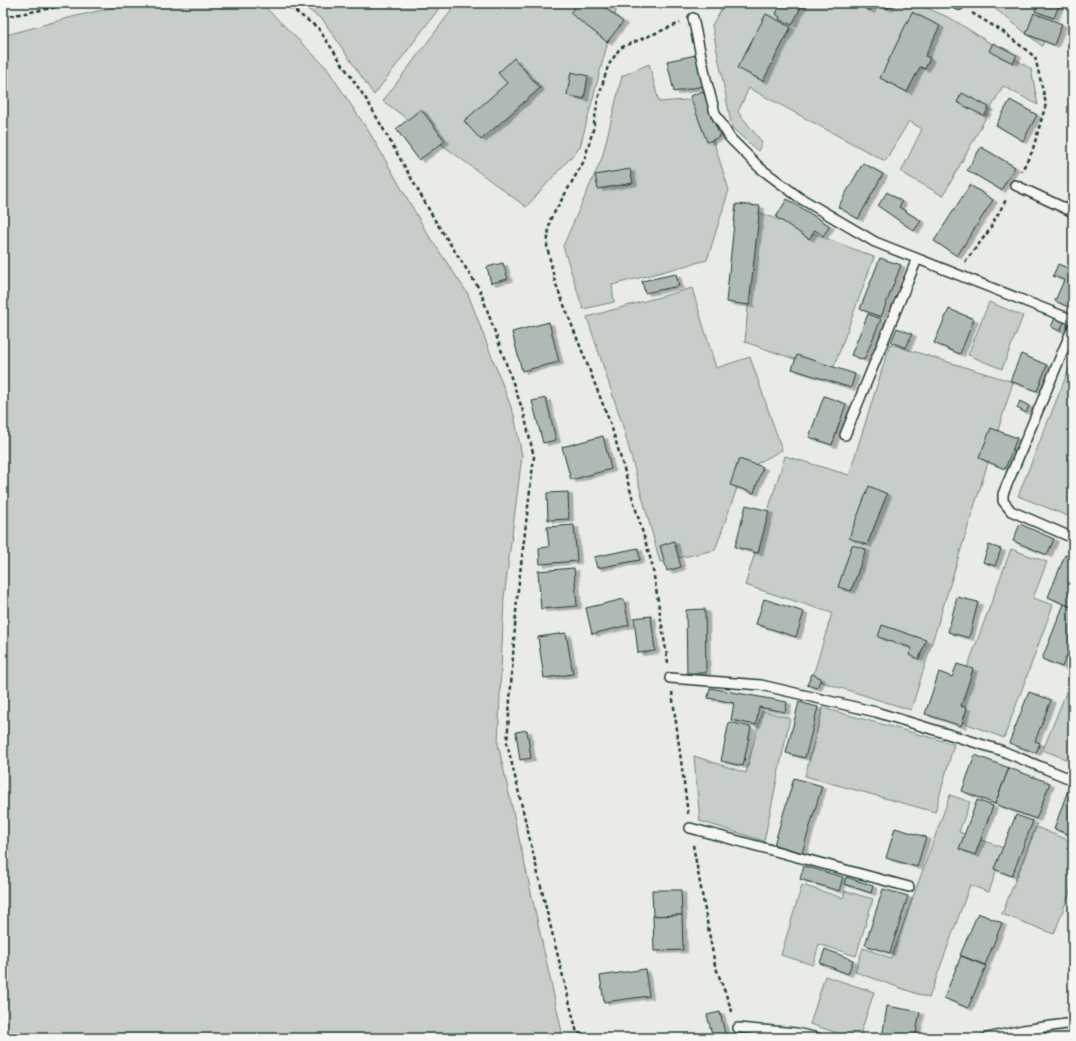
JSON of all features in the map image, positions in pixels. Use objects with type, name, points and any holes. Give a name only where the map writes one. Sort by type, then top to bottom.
[{"type":"lane","points":[[693,18],[715,113],[730,138],[760,168],[800,198],[875,242],[1073,320]]},
{"type":"lane","points":[[1014,185],[1073,212]]},
{"type":"lane","points":[[845,435],[917,259]]},
{"type":"lane","points":[[1073,327],[1003,494],[1003,501],[1011,511],[1073,538]]},
{"type":"lane","points":[[670,678],[760,685],[876,712],[1000,750],[1073,780]]},
{"type":"lane","points":[[690,828],[909,887]]},
{"type":"lane","points":[[987,1038],[1023,1030],[1073,1023]]},
{"type":"lane","points":[[738,1028],[796,1032],[818,1038]]},
{"type":"path","points":[[3,17],[80,3]]},
{"type":"path","points":[[284,3],[318,28],[368,102],[436,222],[480,290],[524,414],[534,457],[517,598],[507,743],[577,1032],[597,1038]]},
{"type":"path","points":[[956,4],[1002,31],[1035,56],[1046,104],[1032,152],[988,232],[956,274]]},
{"type":"path","points":[[693,18],[620,48],[608,66],[598,99],[584,161],[550,220],[547,246],[554,282],[611,425],[652,564],[670,678],[690,828],[715,965],[738,1028]]},
{"type":"shaded area","points":[[133,3],[261,3],[326,67],[371,135],[427,233],[468,294],[514,415],[522,456],[504,598],[498,744],[562,1032],[552,1038],[3,1038],[3,36],[72,17]]},
{"type":"shaded area","points":[[299,3],[443,3],[374,95],[323,20]]},
{"type":"shaded area","points":[[457,3],[612,3],[617,7],[580,147],[526,207],[383,101]]},
{"type":"shaded area","points":[[725,3],[916,3],[952,19],[1031,69],[1038,105],[1003,86],[943,196],[901,172],[922,129],[909,121],[885,161],[749,88],[738,112],[762,142],[758,151],[732,128],[712,25]]},
{"type":"shaded area","points":[[988,3],[1058,3],[1042,46]]},
{"type":"shaded area","points":[[649,64],[659,102],[700,99],[729,190],[707,260],[612,285],[614,302],[583,309],[563,246],[602,158],[622,76]]},
{"type":"shaded area","points":[[756,211],[874,257],[832,372],[745,342]]},
{"type":"shaded area","points":[[692,288],[716,368],[750,357],[782,450],[743,471],[715,550],[660,562],[622,423],[587,317]]},
{"type":"shaded area","points":[[989,302],[1023,316],[1002,369],[968,355]]},
{"type":"shaded area","points":[[890,344],[1013,382],[911,710],[812,679],[832,613],[745,585],[785,456],[849,475]]},
{"type":"shaded area","points":[[1073,359],[1073,518],[1018,496]]},
{"type":"shaded area","points":[[1011,549],[1047,562],[1033,598],[1053,605],[1004,738],[949,717]]},
{"type":"shaded area","points":[[1073,675],[1073,762],[1043,750]]},
{"type":"shaded area","points":[[823,708],[954,744],[935,812],[805,776]]},
{"type":"shaded area","points":[[762,711],[790,718],[764,841],[700,821],[694,756],[746,773]]},
{"type":"shaded area","points":[[950,795],[970,802],[959,832],[1004,848],[989,892],[970,885],[929,998],[855,972],[863,948],[891,958]]},
{"type":"shaded area","points":[[1036,827],[1073,842],[1073,884],[1054,934],[1002,914]]},
{"type":"shaded area","points":[[802,885],[843,898],[845,891],[873,899],[856,956],[819,944],[813,965],[781,955]]},
{"type":"shaded area","points":[[825,976],[874,992],[859,1038],[853,1038],[810,1024]]},
{"type":"building","points":[[578,3],[599,3],[623,22],[607,42],[570,13]]},
{"type":"building","points":[[781,3],[803,3],[792,25],[779,19],[780,17],[776,14]]},
{"type":"building","points":[[855,3],[874,3],[870,11]]},
{"type":"building","points":[[876,3],[891,3],[888,9]]},
{"type":"building","points":[[1038,3],[1060,3],[1054,18],[1035,11]]},
{"type":"building","points":[[912,12],[940,26],[925,56],[930,58],[925,69],[920,67],[907,92],[880,78]]},
{"type":"building","points":[[1034,13],[1062,24],[1054,45],[1026,34]]},
{"type":"building","points":[[766,14],[791,27],[763,81],[737,68]]},
{"type":"building","points":[[993,43],[1017,55],[1013,63],[989,51]]},
{"type":"building","points":[[696,55],[703,86],[674,92],[667,61]]},
{"type":"building","points":[[514,58],[540,88],[481,140],[464,121],[507,83],[498,73]]},
{"type":"building","points":[[571,72],[588,76],[584,99],[567,95]]},
{"type":"building","points":[[703,91],[720,137],[707,142],[690,96]]},
{"type":"building","points":[[962,93],[989,107],[984,116],[957,102]]},
{"type":"building","points":[[1010,100],[1037,115],[1023,141],[996,125]]},
{"type":"building","points":[[421,109],[445,141],[419,160],[396,129]]},
{"type":"building","points":[[981,147],[1015,167],[1001,190],[967,170]]},
{"type":"building","points":[[863,163],[883,174],[858,219],[838,207]]},
{"type":"building","points":[[630,169],[633,183],[598,189],[595,175]]},
{"type":"building","points":[[970,185],[993,200],[957,256],[934,241]]},
{"type":"building","points":[[887,192],[902,202],[899,207],[921,221],[914,231],[878,206]]},
{"type":"building","points":[[787,199],[830,226],[823,236],[815,230],[809,239],[776,217]]},
{"type":"building","points":[[736,204],[760,206],[749,305],[726,302]]},
{"type":"building","points":[[880,258],[901,265],[881,317],[860,309]]},
{"type":"building","points":[[503,263],[508,279],[491,283],[487,267]]},
{"type":"building","points":[[1058,264],[1073,270],[1073,309],[1055,301],[1064,280],[1053,276]]},
{"type":"building","points":[[676,274],[679,286],[645,293],[642,281]]},
{"type":"building","points":[[949,309],[974,319],[960,354],[934,343]]},
{"type":"building","points":[[868,314],[881,319],[864,360],[851,355]]},
{"type":"building","points":[[1055,318],[1064,322],[1060,331],[1051,327]]},
{"type":"building","points":[[549,322],[559,362],[522,371],[512,332]]},
{"type":"building","points":[[897,328],[912,334],[906,348],[891,342]]},
{"type":"building","points":[[1021,354],[1047,365],[1037,391],[1010,381]]},
{"type":"building","points":[[797,355],[855,374],[851,388],[792,369]]},
{"type":"building","points":[[824,396],[846,404],[832,445],[809,437]]},
{"type":"building","points":[[546,398],[556,440],[543,443],[532,401]]},
{"type":"building","points":[[1020,401],[1029,406],[1026,413],[1017,408]]},
{"type":"building","points":[[991,428],[1017,438],[1005,469],[979,458]]},
{"type":"building","points":[[603,436],[611,469],[571,480],[562,447]]},
{"type":"building","points":[[739,459],[763,467],[754,493],[730,485]]},
{"type":"building","points":[[869,486],[887,494],[867,545],[849,538]]},
{"type":"building","points":[[568,492],[569,519],[548,520],[547,493]]},
{"type":"building","points":[[746,505],[769,511],[758,553],[735,547]]},
{"type":"building","points":[[1020,524],[1054,539],[1047,555],[1013,541]]},
{"type":"building","points":[[574,525],[577,561],[540,564],[539,548],[549,547],[547,527]]},
{"type":"building","points":[[674,541],[681,567],[667,571],[660,546]]},
{"type":"building","points":[[852,545],[866,549],[851,591],[838,587]]},
{"type":"building","points":[[989,545],[1001,549],[995,566],[983,562]]},
{"type":"building","points":[[638,548],[640,560],[597,568],[594,557]]},
{"type":"building","points":[[1065,555],[1073,559],[1073,608],[1048,597]]},
{"type":"building","points":[[574,568],[577,606],[541,609],[538,571]]},
{"type":"building","points":[[957,597],[978,602],[969,638],[948,632]]},
{"type":"building","points":[[624,599],[629,625],[592,634],[586,608]]},
{"type":"building","points":[[764,599],[804,612],[796,637],[756,624]]},
{"type":"building","points":[[1064,604],[1073,608],[1073,640],[1062,667],[1042,659]]},
{"type":"building","points":[[705,609],[706,673],[687,673],[686,610]]},
{"type":"building","points":[[651,616],[655,651],[638,653],[634,618]]},
{"type":"building","points":[[882,625],[926,640],[919,659],[909,655],[912,648],[878,637]]},
{"type":"building","points":[[566,633],[573,674],[544,678],[538,637]]},
{"type":"building","points":[[957,664],[973,669],[961,706],[967,708],[961,726],[925,714],[939,672],[952,677]]},
{"type":"building","points":[[812,674],[821,678],[817,688],[807,685]]},
{"type":"building","points":[[710,688],[787,702],[785,712],[759,707],[756,725],[731,720],[734,703],[708,698]]},
{"type":"building","points":[[1029,692],[1051,700],[1035,741],[1040,743],[1036,753],[1009,743]]},
{"type":"building","points":[[799,702],[818,707],[805,758],[786,753]]},
{"type":"building","points":[[729,722],[751,727],[743,766],[721,761]]},
{"type":"building","points":[[527,730],[531,758],[520,760],[516,732]]},
{"type":"building","points":[[975,755],[1009,768],[995,804],[962,791]]},
{"type":"building","points":[[1009,768],[1050,783],[1036,819],[995,804]]},
{"type":"building","points":[[794,778],[822,786],[802,853],[774,845]]},
{"type":"building","points":[[1069,787],[1073,789],[1073,836],[1054,829]]},
{"type":"building","points":[[977,800],[993,806],[975,855],[959,849]]},
{"type":"building","points":[[1016,815],[1033,821],[1012,876],[994,869]]},
{"type":"building","points":[[895,828],[926,837],[917,867],[886,858]]},
{"type":"building","points":[[804,866],[843,877],[839,891],[800,879]]},
{"type":"building","points":[[846,877],[873,886],[871,893],[844,884]]},
{"type":"building","points":[[883,889],[908,896],[890,953],[865,945]]},
{"type":"building","points":[[652,890],[681,890],[682,915],[653,916]]},
{"type":"building","points":[[978,913],[1002,923],[985,965],[960,955]]},
{"type":"building","points":[[682,915],[683,950],[654,951],[653,916]]},
{"type":"building","points":[[825,949],[853,960],[848,974],[820,963]]},
{"type":"building","points":[[961,956],[986,966],[968,1008],[944,998]]},
{"type":"building","points":[[645,969],[649,996],[604,1002],[600,976]]},
{"type":"building","points":[[887,1006],[920,1012],[915,1038],[882,1038]]},
{"type":"building","points":[[720,1012],[726,1038],[713,1038],[707,1015]]}]
